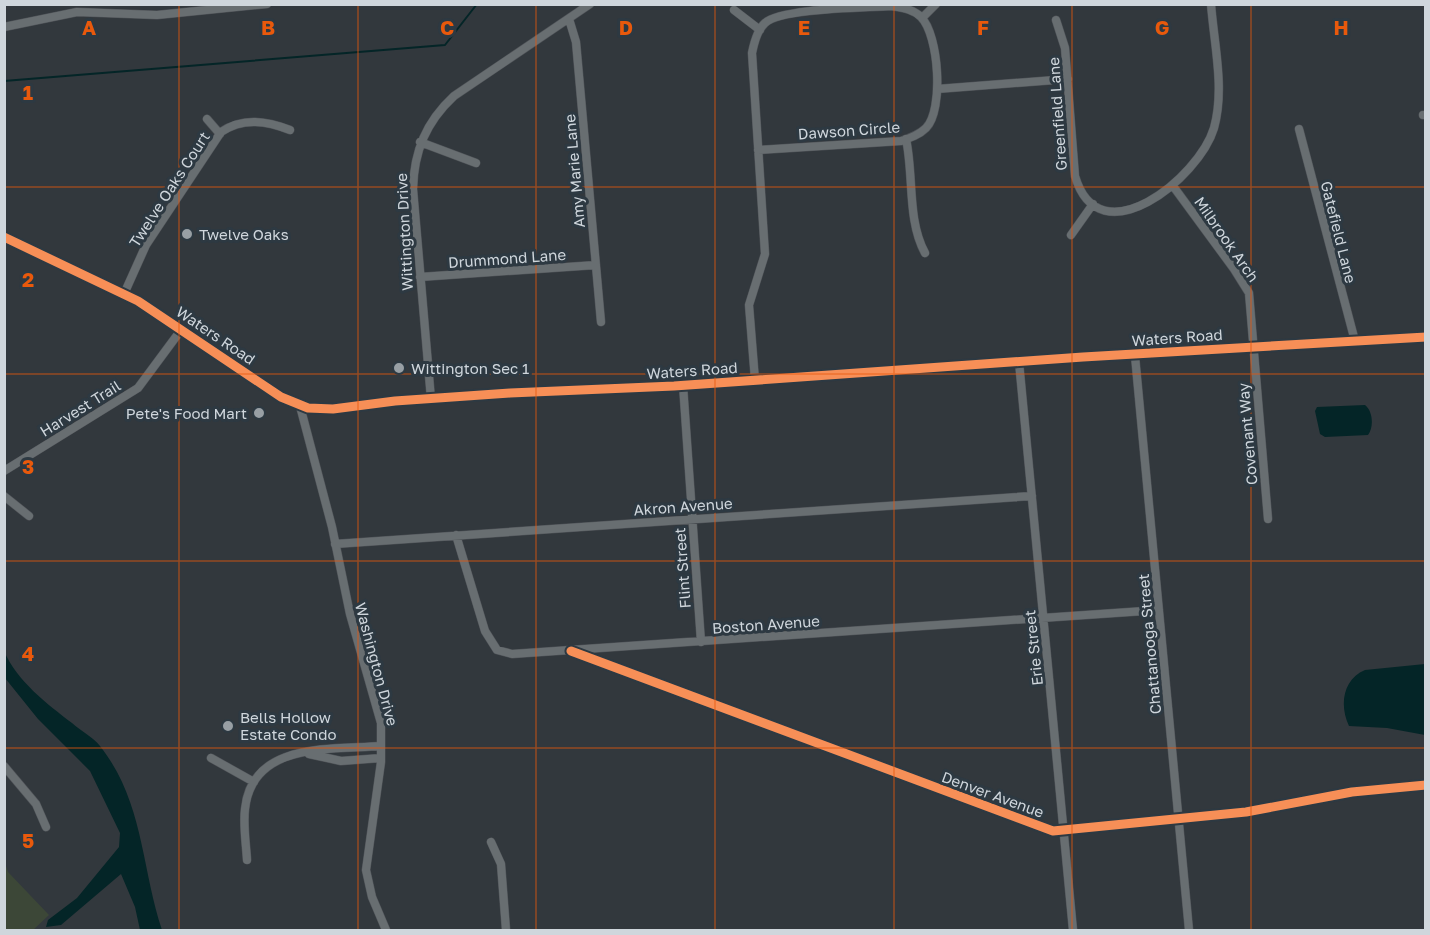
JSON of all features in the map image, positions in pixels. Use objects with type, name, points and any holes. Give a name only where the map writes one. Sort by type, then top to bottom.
[{"type":"street","points":[[4,27],[77,12],[158,15],[213,7],[267,4]]},
{"type":"street","name":"Wittington Drive","points":[[431,399],[413,189],[413,170],[420,142],[435,115],[453,96],[590,4]]},
{"type":"street","points":[[754,380],[749,305],[765,254],[752,53],[760,30],[765,22],[774,18],[808,12],[891,6],[907,9],[922,18],[936,4]]},
{"type":"street","points":[[1071,235],[1093,204],[1121,212],[1145,203],[1173,186],[1203,153],[1214,129],[1219,90],[1210,4]]},
{"type":"street","points":[[734,10],[760,30]]},
{"type":"street","name":"Dawson Circle","points":[[758,150],[906,139],[927,128],[936,108],[937,89],[934,44],[922,18]]},
{"type":"street","name":"Amy Marie Lane","points":[[568,19],[576,42],[601,322]]},
{"type":"street","name":"Greenfield Lane","points":[[1056,20],[1065,48],[1075,176],[1078,187],[1093,204]]},
{"type":"street","points":[[937,89],[1068,79]]},
{"type":"street","points":[[207,119],[220,134]]},
{"type":"street","name":"Twelve Oaks Court","points":[[124,294],[146,245],[220,134],[236,124],[255,121],[290,130]]},
{"type":"street","name":"Gatefield Lane","points":[[1299,129],[1355,340]]},
{"type":"street","points":[[906,139],[912,164],[917,238],[925,254]]},
{"type":"street","points":[[420,142],[477,163]]},
{"type":"street","name":"Milbrook Arch","points":[[1173,186],[1245,286],[1251,303],[1253,347]]},
{"type":"street","name":"Waters Road","points":[[5,237],[124,294],[281,397],[300,406],[333,409],[431,399],[1425,337]]},
{"type":"street","name":"Drummond Lane","points":[[420,278],[596,265]]},
{"type":"street","name":"Harvest Trail","points":[[4,471],[138,388],[181,330]]},
{"type":"street","points":[[1425,337],[1425,344]]},
{"type":"street","name":"Covenant Way","points":[[1253,347],[1268,519]]},
{"type":"street","name":"Chattanooga Street","points":[[1135,356],[1189,930]]},
{"type":"street","name":"Erie Street","points":[[1019,362],[1073,930]]},
{"type":"street","name":"Flint Street","points":[[683,385],[701,642]]},
{"type":"street","name":"Washington Drive","points":[[300,406],[350,614],[380,716],[381,758],[366,870],[372,897],[386,930]]},
{"type":"street","points":[[4,496],[29,516]]},
{"type":"street","name":"Akron Avenue","points":[[335,544],[1032,496]]},
{"type":"street","name":"Boston Avenue","points":[[456,536],[485,631],[494,647],[502,653],[571,651],[1159,610]]},
{"type":"street","name":"Denver Avenue","points":[[571,651],[1046,830],[1246,812],[1352,792],[1425,785]]},
{"type":"street","points":[[247,860],[244,812],[254,782],[265,767],[275,760],[302,752],[381,746]]},
{"type":"street","points":[[302,752],[341,761],[381,758]]},
{"type":"street","points":[[211,758],[254,782]]},
{"type":"street","points":[[4,766],[36,804],[46,827]]},
{"type":"street","points":[[491,842],[501,864],[506,930]]},
{"type":"shaded area","points":[[1365,405],[1372,419],[1368,435],[1325,437],[1320,434],[1315,411],[1317,407]]},
{"type":"shaded area","points":[[4,651],[25,682],[97,743],[114,767],[125,790],[140,835],[162,930],[140,930],[135,907],[121,874],[61,925],[46,927],[48,920],[77,898],[119,847],[120,833],[90,771],[38,719],[5,678]]},
{"type":"shaded area","points":[[1425,664],[1425,735],[1387,728],[1349,726],[1344,710],[1345,694],[1348,686],[1358,674],[1365,670]]},
{"type":"shaded area","points":[[5,863],[8,872],[49,915],[33,930],[5,930]]},
{"type":"waterway","points":[[4,81],[445,45],[477,4]]},
{"type":"cycle path","points":[[4,237],[138,301],[281,397],[308,408],[333,409],[395,401],[510,393],[674,386],[1083,357],[1426,337]]},
{"type":"cycle path","points":[[571,651],[1053,831],[1246,812],[1352,792],[1426,785]]},
{"type":"place","name":"Twelve Oaks","points":[[187,234]]},
{"type":"place","name":"Wittington Sec 1","points":[[399,368]]},
{"type":"place","name":"Pete's Food Mart","points":[[259,413]]},
{"type":"place","name":"Bells Hollow Estate Condo","points":[[228,726]]}]
